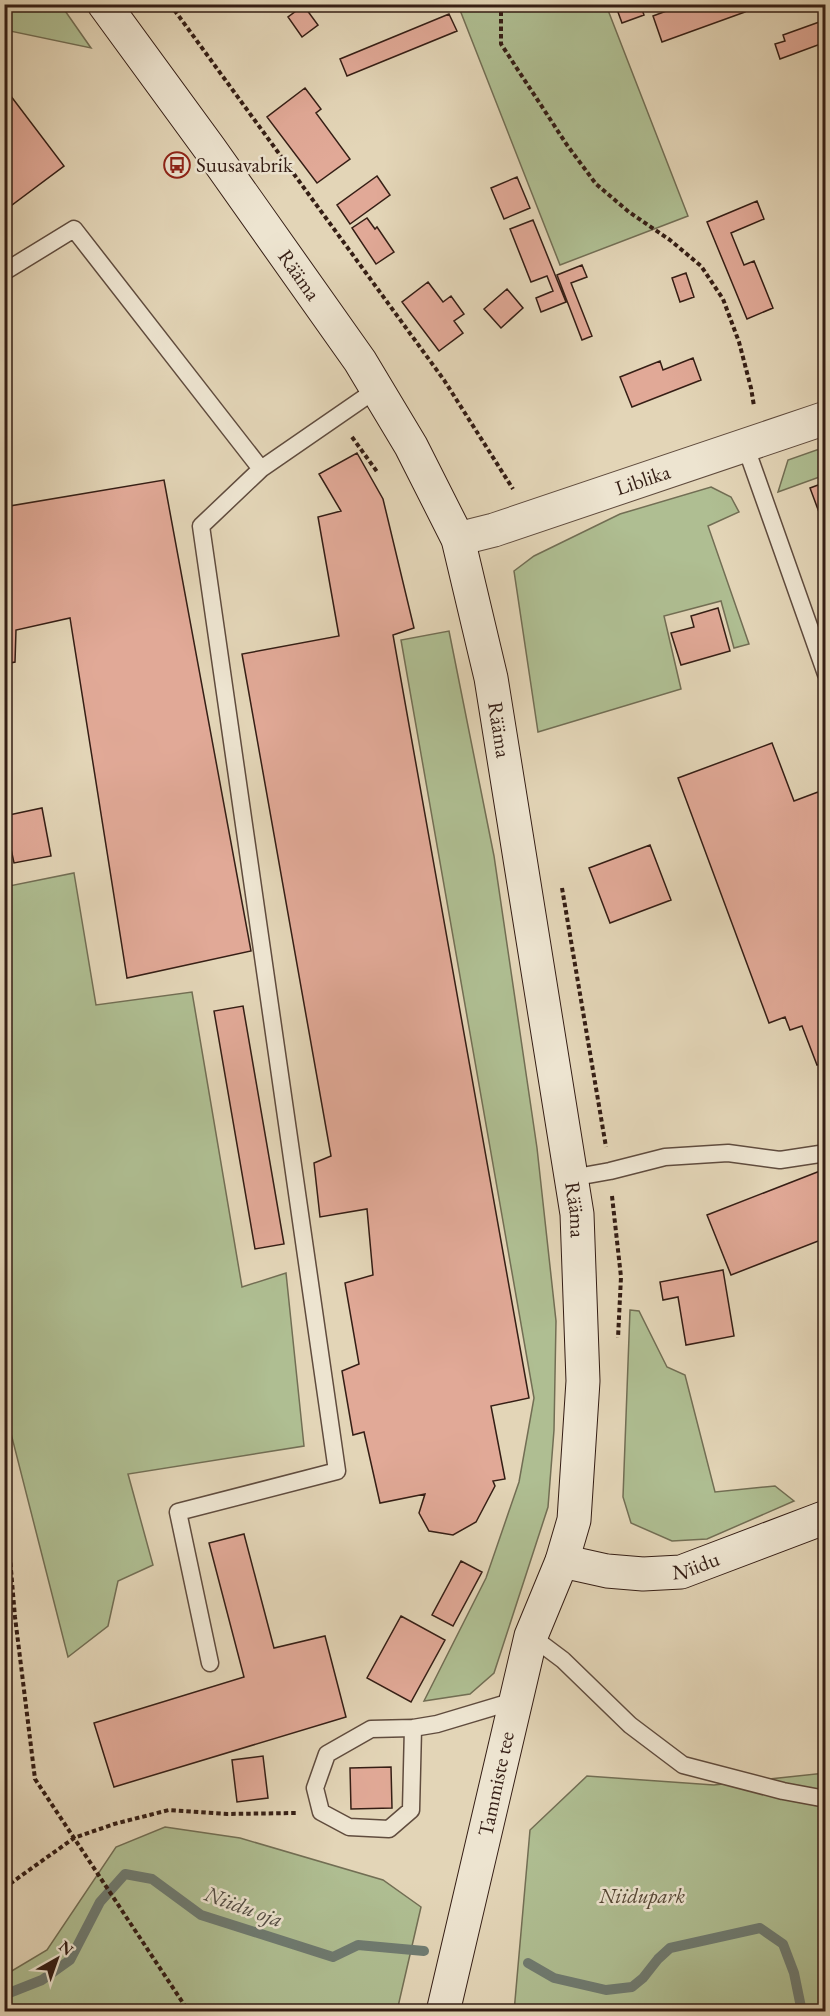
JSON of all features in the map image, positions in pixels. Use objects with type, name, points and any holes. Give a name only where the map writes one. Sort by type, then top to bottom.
[{"type":"main road","name":"Rääma","points":[[104,4],[231,178],[360,361],[411,446],[458,539],[491,678],[577,1214],[583,1381],[574,1520],[562,1561]]},
{"type":"main road","name":"Liblika","points":[[458,539],[494,530],[825,418]]},
{"type":"main road","name":"Niidu","points":[[562,1561],[607,1571],[643,1574],[681,1572],[825,1517]]},
{"type":"main road","name":"Tammiste tee","points":[[443,2012],[531,1636],[562,1561]]},
{"type":"lane","points":[[4,272],[74,229],[261,469]]},
{"type":"lane","points":[[210,1663],[178,1512],[337,1471],[201,526],[261,469],[377,389]]},
{"type":"lane","points":[[752,443],[825,674]]},
{"type":"lane","points":[[571,1178],[665,1157],[728,1153],[780,1160],[825,1153]]},
{"type":"lane","points":[[531,1636],[563,1660],[630,1725],[683,1765],[783,1791],[825,1799]]},
{"type":"lane","points":[[413,1728],[411,1810],[389,1829],[349,1827],[321,1812],[315,1788],[327,1754],[371,1729],[413,1728],[437,1724],[514,1701]]},
{"type":"path","points":[[170,4],[444,380],[530,518]]},
{"type":"path","points":[[501,4],[501,44],[567,145],[596,184],[701,266],[723,299],[739,342],[752,388],[752,443]]},
{"type":"path","points":[[338,417],[378,473]]},
{"type":"path","points":[[4,1488],[15,1617],[35,1779],[189,2012]]},
{"type":"path","points":[[4,1888],[74,1838],[114,1824],[169,1810],[227,1814],[321,1812]]},
{"type":"green space","points":[[5,4],[61,5],[91,48],[5,30]]},
{"type":"green space","points":[[458,5],[606,5],[688,216],[560,265]]},
{"type":"green space","points":[[825,447],[825,475],[778,492],[788,460]]},
{"type":"green space","points":[[711,487],[731,497],[739,512],[708,526],[749,644],[734,648],[721,601],[664,616],[681,689],[538,732],[514,571],[534,556],[620,514]]},
{"type":"green space","points":[[449,631],[494,856],[537,1148],[556,1321],[554,1430],[548,1507],[494,1673],[470,1694],[424,1701],[486,1578],[519,1482],[534,1398],[401,640]]},
{"type":"green space","points":[[74,873],[96,1005],[192,992],[242,1287],[286,1273],[304,1446],[128,1474],[153,1565],[118,1581],[108,1626],[68,1657],[5,1410],[4,887]]},
{"type":"green space","points":[[630,1310],[639,1311],[667,1367],[685,1375],[715,1492],[775,1486],[794,1501],[707,1539],[672,1541],[631,1523],[623,1497]]},
{"type":"green space","name":"Niidupark","points":[[825,1773],[825,2011],[514,2012],[530,1830],[587,1776],[714,1785]]},
{"type":"green space","points":[[165,1827],[240,1838],[383,1880],[421,1907],[397,2011],[5,2011],[5,1975],[47,1950],[116,1847]]},
{"type":"building","points":[[297,4],[306,4],[304,6],[318,25],[302,37],[288,17],[300,8]]},
{"type":"building","points":[[615,4],[640,4],[644,15],[622,23]]},
{"type":"building","points":[[685,4],[743,4],[745,12],[662,42],[653,16]]},
{"type":"building","points":[[449,14],[457,31],[347,76],[340,59]]},
{"type":"building","points":[[822,21],[826,31],[826,42],[780,59],[775,44],[785,41],[783,35]]},
{"type":"building","points":[[4,87],[64,166],[4,211]]},
{"type":"building","points":[[305,88],[321,109],[316,113],[350,159],[317,183],[267,117]]},
{"type":"building","points":[[377,176],[390,195],[350,224],[337,205]]},
{"type":"building","points":[[517,177],[530,208],[504,219],[491,188]]},
{"type":"building","points":[[757,201],[764,219],[731,233],[744,265],[754,261],[773,308],[747,319],[707,222]]},
{"type":"building","points":[[367,218],[375,229],[377,227],[394,252],[376,264],[352,228]]},
{"type":"building","points":[[533,220],[566,302],[541,312],[536,298],[553,291],[547,276],[531,282],[510,229]]},
{"type":"building","points":[[582,265],[587,277],[571,283],[592,336],[582,340],[557,275]]},
{"type":"building","points":[[686,273],[694,297],[680,302],[672,278]]},
{"type":"building","points":[[428,282],[443,302],[451,296],[464,314],[454,321],[463,333],[439,351],[402,302]]},
{"type":"building","points":[[507,289],[523,308],[501,328],[484,309]]},
{"type":"building","points":[[693,358],[701,380],[632,407],[620,377],[660,361],[663,370]]},
{"type":"building","points":[[357,453],[383,499],[414,628],[393,635],[529,1398],[491,1406],[505,1479],[493,1481],[495,1486],[476,1522],[453,1535],[429,1531],[419,1513],[425,1494],[380,1503],[364,1432],[353,1435],[342,1371],[359,1364],[345,1283],[373,1275],[367,1209],[320,1217],[314,1163],[331,1156],[242,654],[339,636],[318,517],[341,511],[319,474]]},
{"type":"building","points":[[164,480],[251,951],[127,978],[70,618],[16,630],[15,662],[4,664],[4,507]]},
{"type":"building","points":[[826,482],[826,531],[810,488]]},
{"type":"building","points":[[718,608],[730,651],[681,665],[671,633],[694,627],[691,616]]},
{"type":"building","points":[[772,743],[794,801],[818,792],[826,811],[826,1062],[817,1065],[802,1026],[790,1030],[785,1017],[769,1023],[678,778]]},
{"type":"building","points":[[42,808],[51,856],[14,863],[4,816]]},
{"type":"building","points":[[650,845],[671,900],[610,923],[589,868]]},
{"type":"building","points":[[243,1006],[284,1244],[255,1249],[214,1011]]},
{"type":"building","points":[[820,1171],[826,1183],[826,1238],[731,1275],[707,1215]]},
{"type":"building","points":[[723,1270],[734,1336],[686,1345],[678,1297],[663,1300],[660,1282]]},
{"type":"building","points":[[244,1534],[274,1648],[325,1636],[346,1717],[114,1787],[94,1723],[244,1677],[209,1543]]},
{"type":"building","points":[[461,1561],[482,1572],[453,1626],[432,1615]]},
{"type":"building","points":[[401,1616],[445,1640],[411,1702],[367,1678]]},
{"type":"building","points":[[263,1756],[268,1798],[237,1802],[232,1760]]},
{"type":"building","points":[[391,1767],[392,1808],[351,1809],[350,1768]]},
{"type":"waterway","name":"Niidu oja","points":[[4,1995],[42,1980],[70,1960],[100,1902],[125,1874],[152,1879],[201,1915],[333,1957],[358,1945],[424,1951]]},
{"type":"waterway","name":"Niidu oja","points":[[528,1963],[554,1978],[606,1990],[632,1987],[670,1948],[760,1928],[783,1944],[794,1973],[802,2012]]},
{"type":"place","name":"Suusavabrik","points":[[177,165]]}]
